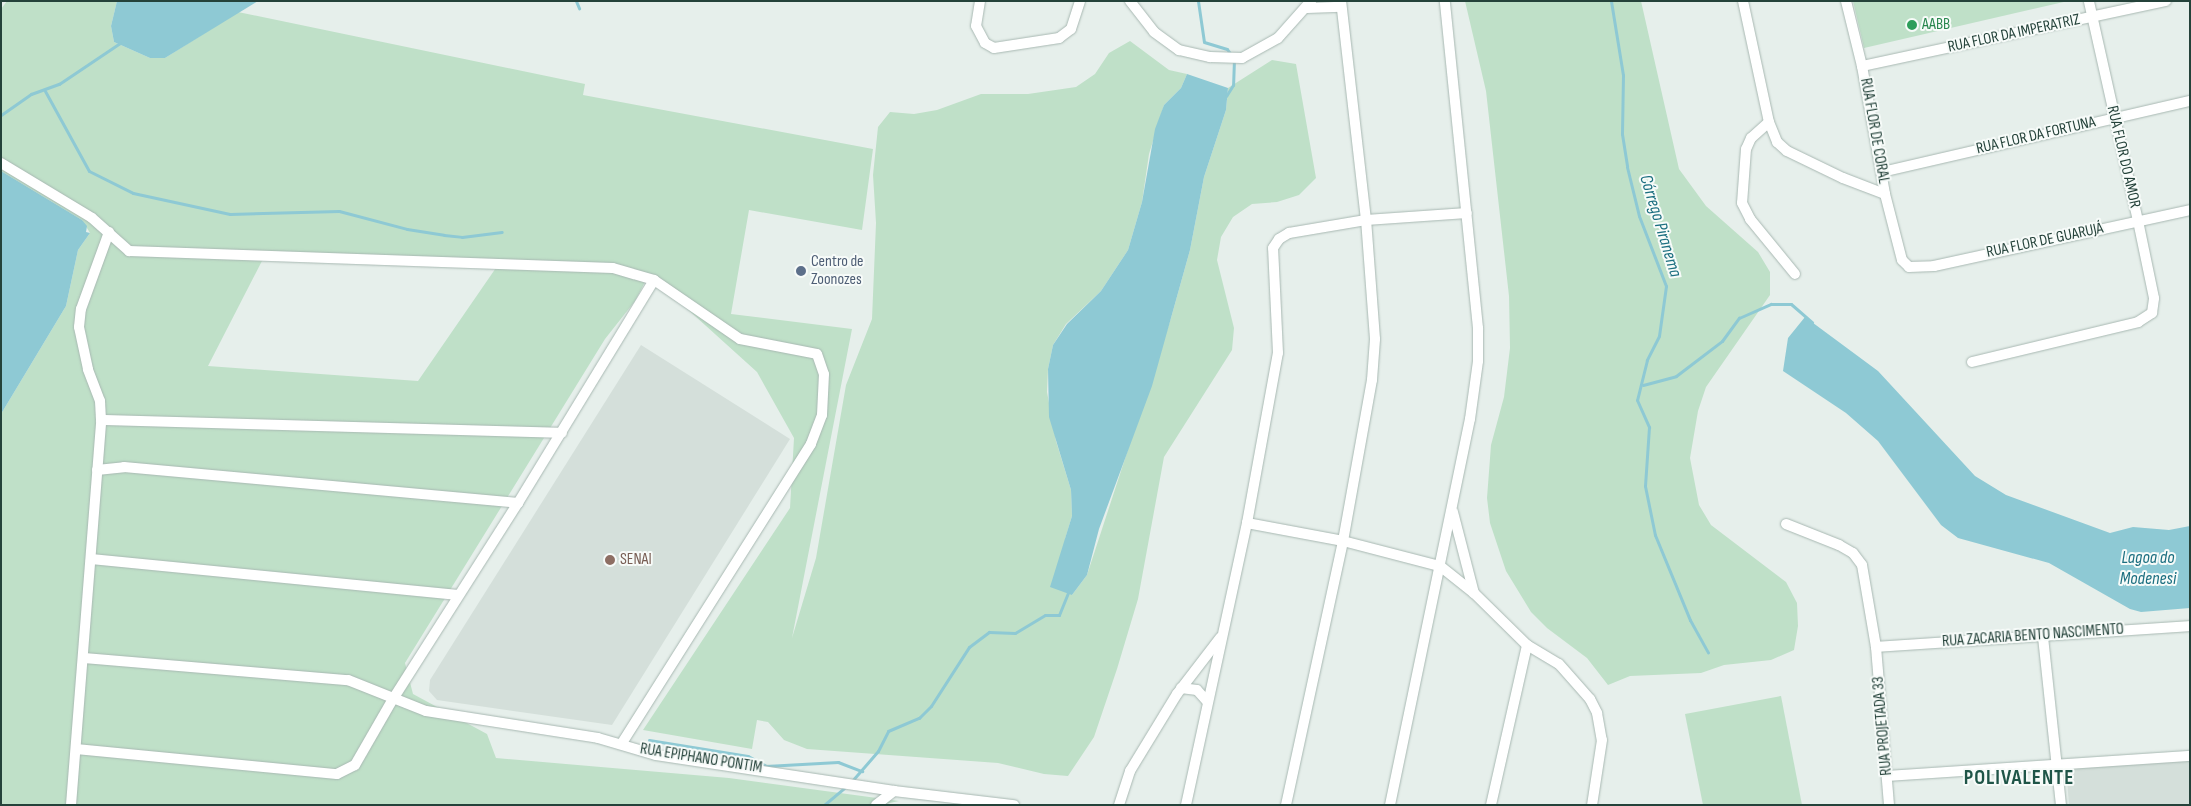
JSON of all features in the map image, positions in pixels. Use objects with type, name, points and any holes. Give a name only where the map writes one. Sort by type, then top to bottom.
[{"type":"street","points":[[980,1],[976,26],[985,44],[994,48],[1060,38],[1071,29],[1080,1]]},
{"type":"street","points":[[1130,1],[1154,32],[1179,50],[1210,58],[1242,58],[1258,52],[1278,38],[1309,5],[1341,4],[1366,220],[1375,339],[1372,380],[1343,540],[1286,805]]},
{"type":"street","points":[[1390,805],[1452,508],[1478,361],[1467,213],[1446,1]]},
{"type":"street","points":[[1743,1],[1769,122],[1777,142],[1787,151],[1885,194]]},
{"type":"street","name":"RUA FLOR DE CORAL","points":[[1846,1],[1862,66],[1885,194],[1902,260]]},
{"type":"street","name":"RUA FLOR DO AMOR","points":[[1972,362],[2138,322],[2152,313],[2154,298],[2138,221],[2113,118],[2089,1]]},
{"type":"street","name":"RUA FLOR DA IMPERATRIZ","points":[[1862,66],[2166,1]]},
{"type":"street","name":"RUA FLOR DA FORTUNA","points":[[1882,172],[2190,101]]},
{"type":"street","points":[[1769,122],[1751,138],[1746,148],[1742,203],[1750,219],[1795,274]]},
{"type":"street","points":[[1,163],[92,218],[129,251],[142,254],[342,257],[613,268],[654,280],[740,340],[817,354],[824,374],[822,415],[811,444],[621,744]]},
{"type":"street","name":"RUA FLOR DE GUARUJÁ","points":[[1902,260],[1909,267],[1934,266],[2190,210]]},
{"type":"street","points":[[1186,805],[1247,522],[1278,353],[1272,248],[1279,238],[1289,233],[1366,220],[1467,213]]},
{"type":"street","points":[[71,805],[92,559],[96,470],[102,420],[100,402],[88,369],[79,327],[81,309],[109,232]]},
{"type":"street","points":[[76,749],[337,774],[346,772],[362,756],[393,699],[562,433],[654,280]]},
{"type":"street","points":[[102,420],[562,433]]},
{"type":"street","points":[[96,470],[124,466],[518,503]]},
{"type":"street","points":[[1452,508],[1474,593]]},
{"type":"street","points":[[1247,522],[1343,540],[1440,566],[1474,593],[1527,645],[1559,664],[1580,686],[1597,713],[1602,740],[1592,805]]},
{"type":"street","name":"RUA PROJETADA 33","points":[[1786,524],[1839,545],[1858,558],[1865,581],[1876,647],[1889,805]]},
{"type":"street","points":[[92,559],[458,595]]},
{"type":"street","name":"RUA ZACARIA BENTO NASCIMENTO","points":[[1876,647],[2190,626]]},
{"type":"street","points":[[2043,637],[2058,764],[2060,805]]},
{"type":"street","points":[[1119,805],[1130,771],[1181,688],[1221,638]]},
{"type":"street","points":[[1491,805],[1527,645]]},
{"type":"street","name":"RUA EPIPHANO PONTIM","points":[[84,658],[348,680],[426,711],[621,744],[656,755],[894,791],[1014,805]]},
{"type":"street","points":[[1181,688],[1197,690],[1207,702]]},
{"type":"street","points":[[1888,776],[2190,756]]},
{"type":"street","points":[[876,805],[894,791]]},
{"type":"shaded area","name":"SENAI","points":[[641,345],[790,439],[612,725],[437,700],[429,691],[430,680]]},
{"type":"shaded area","points":[[2190,758],[2190,805],[2069,805],[2066,767]]},
{"type":"green space","points":[[7,1],[117,1],[111,26],[114,42],[150,58],[165,58],[238,12],[585,84],[583,95],[873,149],[862,230],[749,210],[731,314],[852,329],[792,638],[816,558],[846,385],[872,319],[876,223],[873,175],[878,127],[890,112],[914,114],[937,110],[981,94],[1028,94],[1076,87],[1095,74],[1109,53],[1130,41],[1169,70],[1187,74],[1181,88],[1164,105],[1149,154],[1142,202],[1128,250],[1101,291],[1066,324],[1053,345],[1048,369],[1047,392],[1056,441],[1071,490],[1072,516],[1065,539],[1072,595],[1087,575],[1171,318],[1190,250],[1204,177],[1226,110],[1228,88],[1272,60],[1296,64],[1316,178],[1299,195],[1277,202],[1252,204],[1233,217],[1221,237],[1217,260],[1234,328],[1232,350],[1164,457],[1138,599],[1117,669],[1094,737],[1068,776],[1044,774],[998,763],[807,749],[784,740],[768,722],[757,720],[752,749],[643,730],[790,508],[794,438],[757,372],[674,297],[646,280],[635,301],[605,339],[405,663],[413,694],[487,734],[496,758],[729,778],[899,801],[880,805],[1,805],[1,414],[66,306],[78,250],[90,233],[82,220],[1,171],[1,9]],"holes":[[[263,259],[500,262],[418,381],[208,366]]]},
{"type":"green space","points":[[1465,1],[1641,1],[1679,169],[1706,206],[1758,252],[1770,272],[1770,295],[1706,387],[1698,411],[1690,458],[1699,505],[1711,525],[1786,582],[1797,603],[1798,626],[1794,650],[1771,660],[1724,665],[1701,673],[1630,676],[1608,685],[1587,658],[1547,628],[1531,612],[1506,571],[1490,523],[1487,498],[1491,445],[1504,397],[1510,348],[1509,296],[1486,91]]},
{"type":"green space","name":"AABB","points":[[1853,1],[2068,1],[1864,48]]},
{"type":"green space","points":[[1781,696],[1802,805],[1703,805],[1685,714]]},
{"type":"water","points":[[117,1],[258,1],[165,58],[150,58],[114,42],[111,26]]},
{"type":"water","points":[[1187,74],[1228,88],[1226,110],[1204,177],[1190,250],[1152,386],[1099,529],[1087,575],[1072,595],[1050,587],[1072,516],[1071,490],[1049,417],[1048,369],[1053,345],[1067,324],[1101,291],[1128,250],[1142,202],[1155,129],[1164,105],[1181,88]]},
{"type":"water","points":[[1,171],[82,220],[87,226],[86,232],[90,233],[78,250],[66,306],[1,414]]},
{"type":"water","name":"Lagoa do Modenesi","points":[[1805,317],[1878,371],[1975,476],[2006,495],[2110,533],[2133,527],[2169,530],[2190,526],[2190,608],[2141,612],[2130,609],[2049,563],[1958,538],[1941,525],[1878,441],[1846,413],[1783,371],[1788,338]]},
{"type":"waterway","points":[[576,1],[579,8]]},
{"type":"waterway","points":[[1198,1],[1204,42],[1227,49],[1234,59],[1233,85],[1226,96]]},
{"type":"waterway","name":"Córrego Piranema","points":[[1611,1],[1623,75],[1622,134],[1627,167],[1639,216],[1666,286],[1659,336],[1647,360],[1637,400],[1649,427],[1645,486],[1655,535],[1690,620],[1708,652]]},
{"type":"waterway","points":[[1,115],[31,94],[59,84],[120,43]]},
{"type":"waterway","points":[[45,91],[89,171],[133,193],[230,214],[339,211],[407,229],[444,235],[462,237],[502,232]]},
{"type":"waterway","points":[[1643,385],[1676,376],[1722,341],[1739,318],[1771,304],[1791,304],[1812,322]]},
{"type":"waterway","points":[[851,782],[878,751],[888,731],[919,718],[931,706],[969,647],[989,632],[1015,633],[1045,615],[1059,615],[1069,590]]},
{"type":"waterway","points":[[649,740],[748,756],[766,766],[838,762],[862,771]]},
{"type":"waterway","points":[[824,805],[847,786]]},
{"type":"place","name":"AABB","points":[[1912,25]]},
{"type":"place","name":"Centro de Zoonozes","points":[[801,271]]},
{"type":"place","name":"SENAI","points":[[610,560]]},
{"type":"district","name":"POLIVALENTE","points":[[2019,778]]}]
